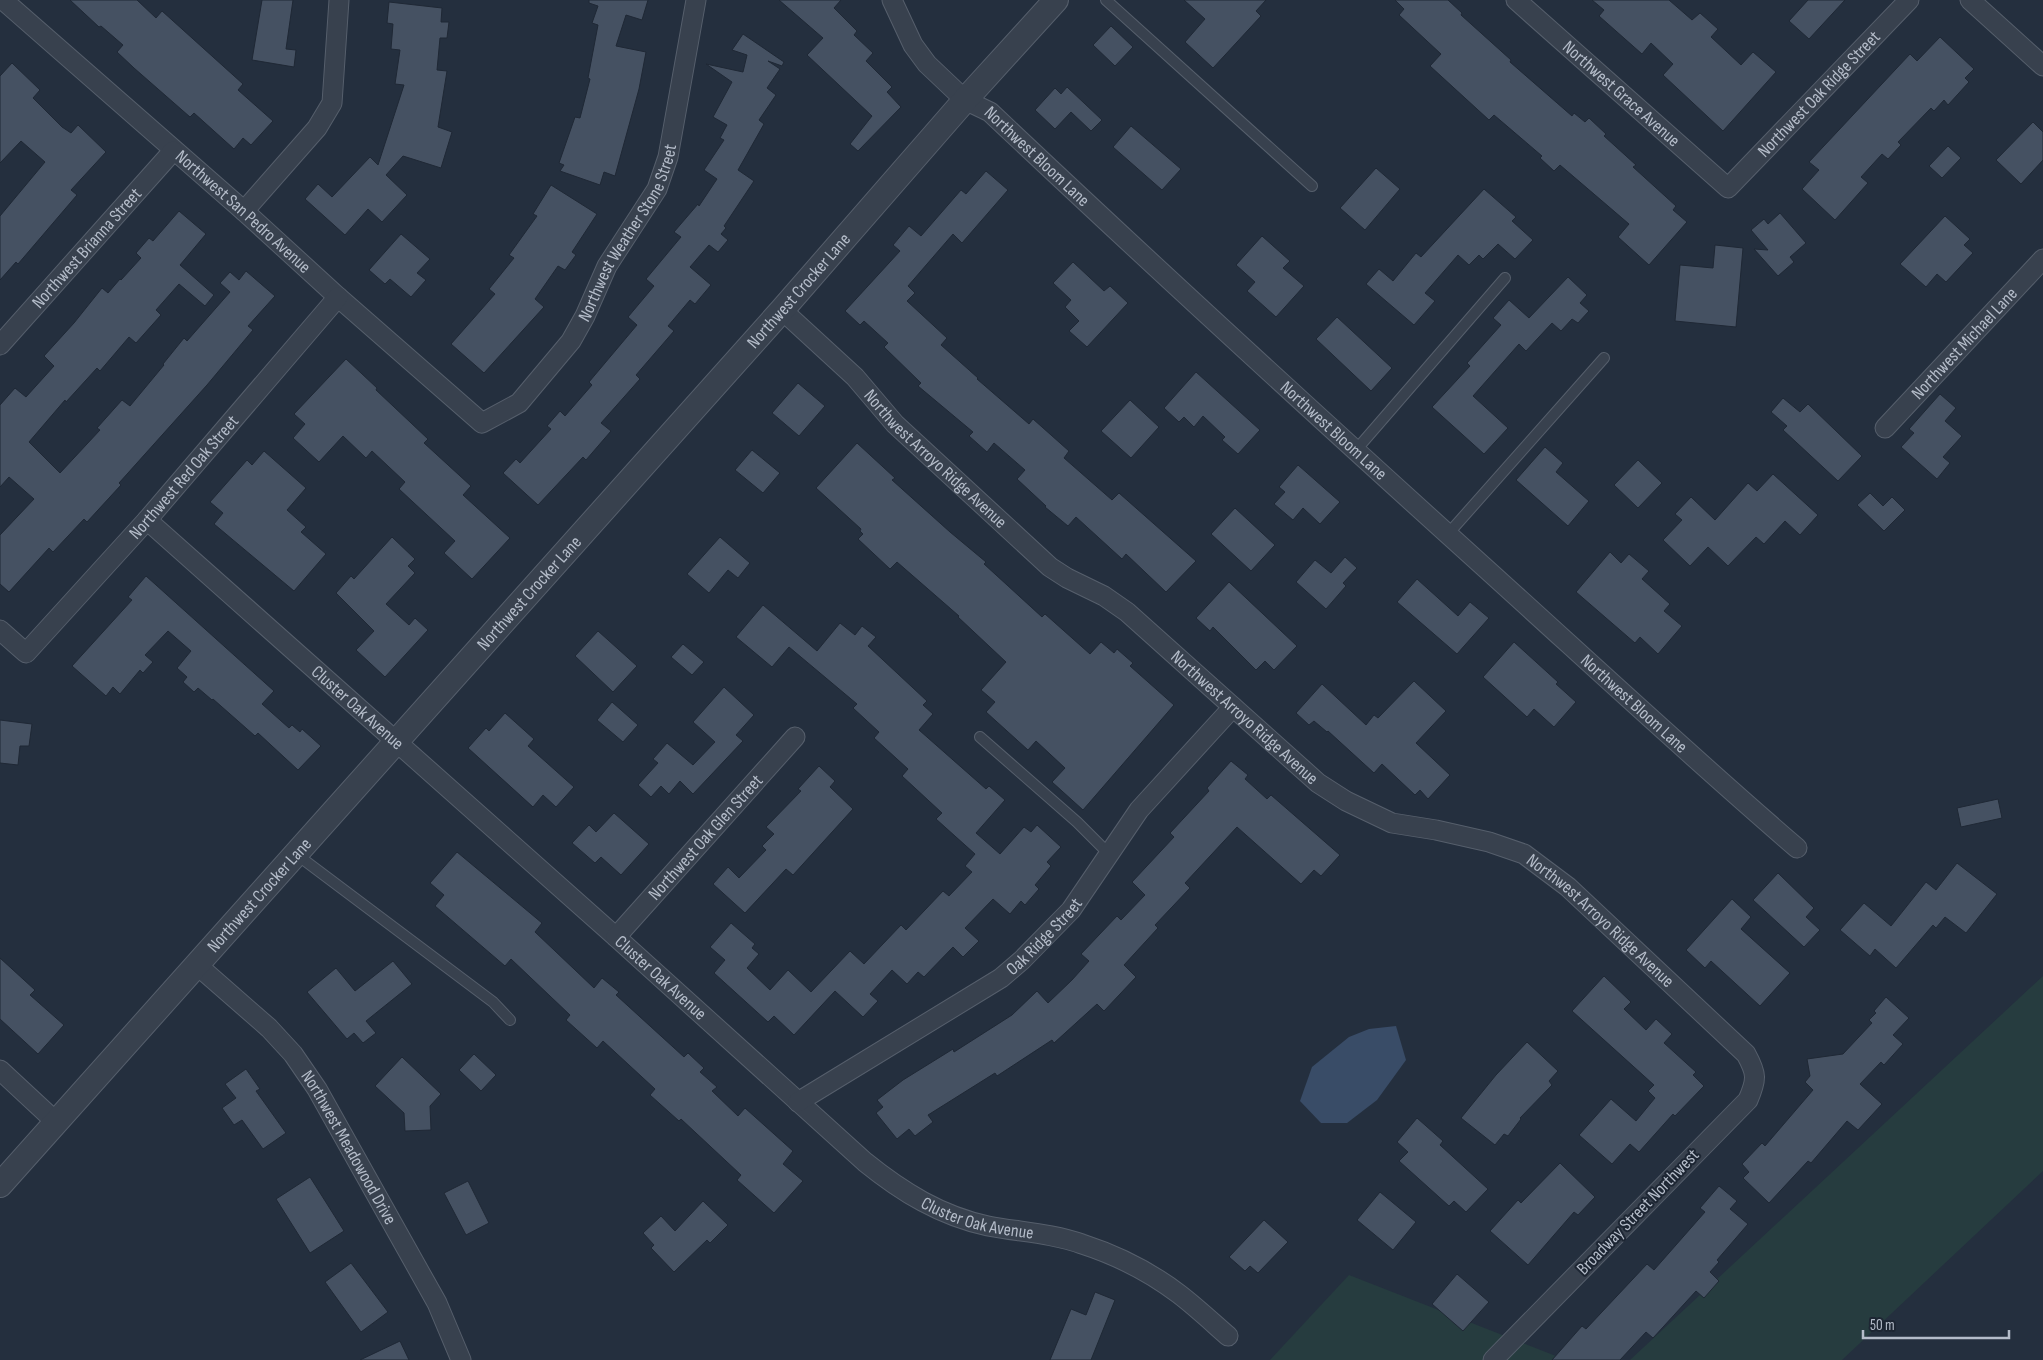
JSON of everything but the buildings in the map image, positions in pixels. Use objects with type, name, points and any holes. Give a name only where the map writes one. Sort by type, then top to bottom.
[{"type":"street","points":[[244,211],[317,128],[332,103],[339,0]]},
{"type":"street","name":"Northwest Weather Stone Street","points":[[482,423],[519,403],[571,341],[585,316],[607,266],[657,189],[668,157],[696,0]]},
{"type":"street","name":"Northwest Bloom Lane","points":[[892,0],[913,44],[927,64],[966,100],[990,112],[1138,252],[1725,786],[1797,848]]},
{"type":"street","name":"Northwest Crocker Lane","points":[[0,1185],[782,310],[1056,0]]},
{"type":"street","name":"Northwest Grace Avenue","points":[[1516,0],[1728,188]]},
{"type":"street","name":"Northwest Oak Ridge Street","points":[[1728,188],[1909,0]]},
{"type":"street","points":[[1970,0],[2043,66]]},
{"type":"street","name":"Northwest San Pedro Avenue","points":[[3,4],[244,211],[338,297],[482,423]]},
{"type":"street","name":"Northwest Brianna Street","points":[[0,345],[173,151]]},
{"type":"street","name":"Northwest Michael Lane","points":[[1885,428],[2043,259]]},
{"type":"street","name":"Northwest Red Oak Street","points":[[0,630],[26,653],[147,520],[338,297]]},
{"type":"street","name":"Northwest Arroyo Ridge Avenue","points":[[782,310],[855,377],[895,424],[1050,567],[1067,578],[1104,596],[1128,612],[1318,783],[1346,801],[1392,823],[1436,830],[1489,842],[1524,854],[1568,887],[1746,1054]]},
{"type":"street","name":"Cluster Oak Avenue","points":[[147,520],[616,937],[864,1162],[894,1186],[922,1202],[956,1217],[988,1226],[1051,1236],[1080,1243],[1111,1255],[1146,1272],[1179,1294],[1228,1336]]},
{"type":"street","name":"Oak Ridge Street","points":[[798,1102],[1001,978],[1022,960],[1070,910],[1139,810],[1233,707]]},
{"type":"street","name":"Northwest Oak Glen Street","points":[[616,937],[794,737]]},
{"type":"street","name":"Northwest Meadowood Drive","points":[[197,965],[269,1028],[293,1054],[317,1089],[436,1304],[458,1348],[461,1360]]},
{"type":"street","name":"Broadway Street Northwest","points":[[1493,1360],[1748,1100],[1756,1082],[1754,1068],[1746,1054]]},
{"type":"street","points":[[0,1070],[56,1122]]},
{"type":"lane","points":[[1106,0],[1312,186]]},
{"type":"lane","points":[[1356,450],[1505,278]]},
{"type":"lane","points":[[1448,534],[1604,358]]},
{"type":"lane","points":[[980,737],[1077,822],[1108,853]]},
{"type":"lane","points":[[296,854],[493,1002],[510,1020]]},
{"type":"green space","points":[[2043,976],[2043,1171],[1842,1360],[1630,1360]]},
{"type":"green space","points":[[1349,1275],[1566,1360],[1270,1360]]},
{"type":"water","points":[[1396,1026],[1406,1060],[1377,1100],[1347,1123],[1321,1123],[1300,1101],[1312,1067],[1349,1037],[1369,1029]]}]
